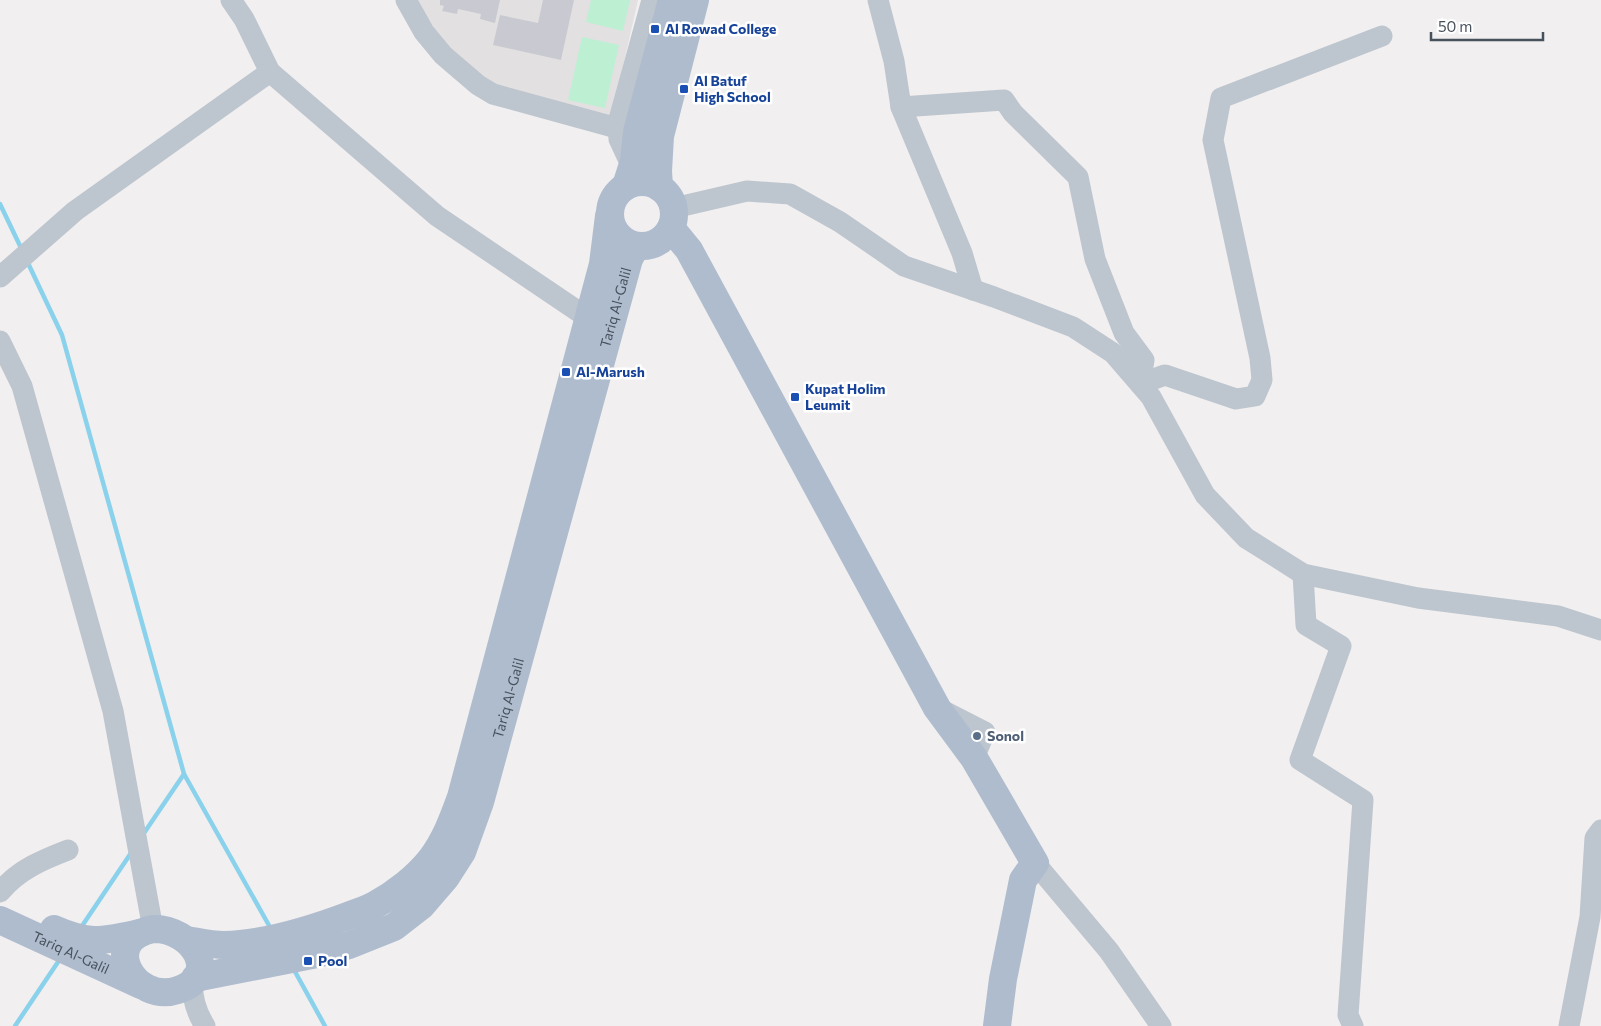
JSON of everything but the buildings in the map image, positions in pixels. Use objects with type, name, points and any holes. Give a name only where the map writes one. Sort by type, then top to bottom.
[{"type":"main road","points":[[672,0],[637,132],[629,176],[610,205],[609,216],[611,226],[617,236],[636,246],[656,243],[665,237],[668,208],[658,171],[660,136],[695,0]]},
{"type":"main road","points":[[629,176],[632,182],[643,181],[654,184],[937,708],[974,758],[1034,863],[1023,880],[1003,979],[998,1026]]},
{"type":"main road","name":"Tariq Al-Galil","points":[[186,940],[226,945],[258,941],[298,932],[337,920],[374,906],[405,885],[431,859],[450,826],[462,797],[603,264],[609,216]]},
{"type":"main road","name":"Tariq Al-Galil","points":[[194,980],[350,946],[394,927],[421,906],[446,877],[462,852],[480,802],[629,259],[636,246]]},
{"type":"main road","name":"Tariq Al-Galil","points":[[0,905],[25,918],[79,939],[92,941],[107,940],[146,931]]},
{"type":"main road","name":"Tariq Al-Galil","points":[[0,920],[153,988]]},
{"type":"main road","points":[[146,931],[172,931],[194,947],[199,960],[199,970],[194,980],[181,989],[153,988],[128,970],[125,953],[130,940],[146,931]]},
{"type":"street","points":[[231,0],[244,20],[270,72],[437,216],[588,318]]},
{"type":"street","points":[[406,0],[424,32],[443,56],[478,85],[493,94],[617,128]]},
{"type":"street","points":[[629,176],[617,128],[652,0]]},
{"type":"street","points":[[878,0],[894,61],[901,107],[962,253],[973,290]]},
{"type":"street","points":[[1140,384],[1164,375],[1236,399],[1256,396],[1262,380],[1260,358],[1214,140],[1221,98],[1382,36]]},
{"type":"street","points":[[0,277],[75,211],[270,72]]},
{"type":"street","points":[[901,107],[1004,100],[1013,113],[1078,177],[1095,259],[1124,333],[1144,360],[1140,384]]},
{"type":"street","points":[[668,208],[747,190],[790,194],[840,222],[904,266],[1074,327],[1112,354],[1151,397],[1205,495],[1246,538],[1303,574],[1418,598],[1558,616],[1601,630]]},
{"type":"street","points":[[0,340],[22,386],[112,711],[146,931]]},
{"type":"street","points":[[1303,574],[1306,625],[1341,646],[1300,760],[1363,800],[1348,1015],[1353,1026]]},
{"type":"street","points":[[1569,1026],[1590,916],[1595,838],[1601,830]]},
{"type":"street","points":[[0,892],[9,881],[34,864],[68,850]]},
{"type":"street","points":[[1034,863],[1109,951],[1161,1026]]},
{"type":"street","points":[[194,980],[194,1001],[198,1016],[205,1026]]},
{"type":"street","points":[[153,988],[174,999],[180,1006],[188,1026]]},
{"type":"shaded area","points":[[414,0],[638,0],[611,119],[501,92],[456,58]]},
{"type":"green space","points":[[591,0],[630,0],[623,31],[586,22]]},
{"type":"green space","points":[[582,37],[619,45],[605,108],[568,100]]},
{"type":"waterway","points":[[0,204],[22,250]]},
{"type":"waterway","points":[[27,261],[62,335],[184,774],[271,929]]},
{"type":"waterway","points":[[142,836],[184,774]]},
{"type":"waterway","points":[[80,929],[131,853]]},
{"type":"waterway","points":[[15,1026],[60,959]]},
{"type":"waterway","points":[[293,968],[325,1026]]},
{"type":"place","name":"Al Rowad College","points":[[655,29]]},
{"type":"place","name":"Al Batuf High School","points":[[684,89]]},
{"type":"place","name":"Al-Marush","points":[[566,372]]},
{"type":"place","name":"Kupat Holim Leumit","points":[[795,397]]},
{"type":"place","name":"Sonol","points":[[977,736]]},
{"type":"place","name":"Pool","points":[[308,961]]}]
